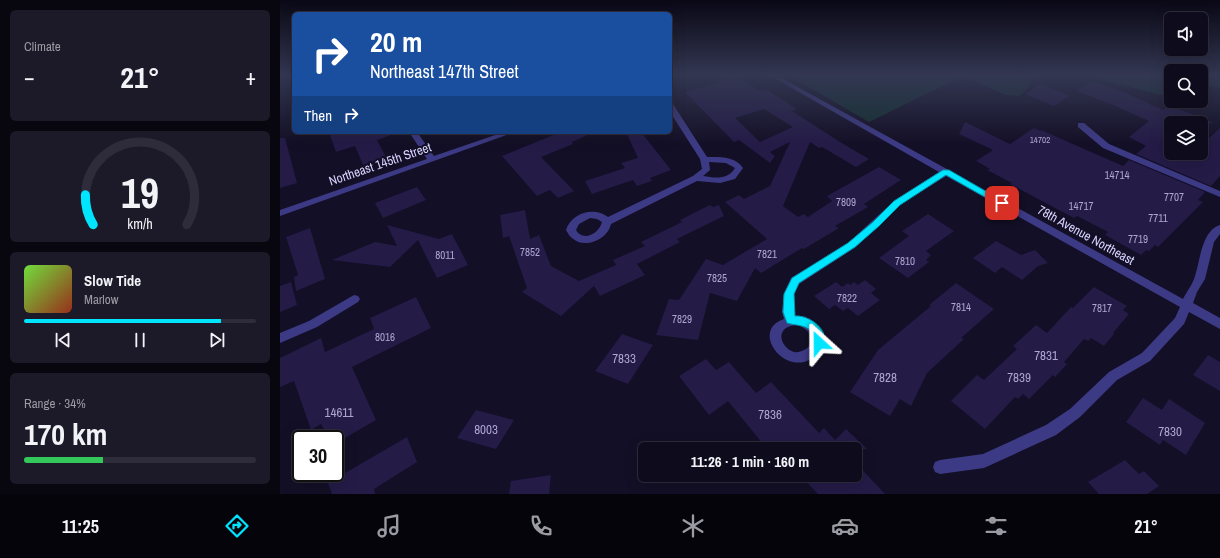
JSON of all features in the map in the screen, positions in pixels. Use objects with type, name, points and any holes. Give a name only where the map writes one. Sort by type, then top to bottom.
[{"type":"street","name":"78th Avenue Northeast","points":[[813,98],[1220,324]]},
{"type":"street","points":[[607,222],[696,178],[706,170],[704,159],[672,109]]},
{"type":"street","points":[[1081,125],[1106,146],[1220,194]]},
{"type":"street","points":[[414,134],[432,160]]},
{"type":"street","name":"Northeast 145th Street","points":[[280,213],[505,134]]},
{"type":"street","points":[[696,178],[716,181],[724,180],[736,175],[739,168],[730,162],[704,159]]},
{"type":"street","points":[[790,320],[788,312],[789,294],[795,281],[852,245],[897,203],[946,172]]},
{"type":"street","points":[[940,467],[984,460],[1051,430],[1075,413],[1113,376],[1146,358],[1180,320],[1200,278],[1209,241],[1220,228]]},
{"type":"street","points":[[280,338],[313,324],[354,299]]},
{"type":"green space","points":[[828,98],[918,98],[869,122]]},
{"type":"building","points":[[691,98],[780,98],[797,109],[792,111],[869,159],[856,167],[822,147],[819,148],[810,142],[783,206],[798,217],[804,214],[808,217],[832,201],[827,196],[879,167],[901,180],[864,204],[868,207],[835,226],[839,228],[761,273],[755,268],[737,301],[710,293],[698,340],[656,335],[669,299],[679,300],[706,259],[723,265],[767,239],[725,202],[739,195],[744,199],[770,186],[790,142],[770,152],[775,156],[770,163],[739,140],[734,142]],"holes":[[[764,109],[793,127],[760,142],[735,118]]]},
{"type":"building","points":[[1035,98],[1067,98],[1054,106]]},
{"type":"building","points":[[1095,98],[1137,98],[1163,110],[1166,108],[1176,108],[1197,116],[1164,116],[1164,160],[1208,160],[1208,139],[1220,128],[1220,176],[1211,186],[1136,154],[1146,146],[1129,137],[1149,121]]},
{"type":"building","points":[[965,122],[1010,144],[1034,128],[1040,131],[1041,130],[1123,166],[1129,160],[1205,192],[1198,200],[1203,202],[1158,247],[1155,245],[1149,251],[1146,250],[1141,255],[1105,235],[1108,232],[1077,216],[1074,218],[987,170],[990,169],[976,161],[993,150],[959,134]]},
{"type":"building","points":[[330,134],[391,135],[377,140],[386,157],[363,165],[355,146],[336,152]]},
{"type":"building","points":[[556,134],[590,134],[572,142],[573,144],[541,157],[574,191],[558,198],[550,190],[537,196],[502,156]]},
{"type":"building","points":[[627,134],[643,134],[671,170],[650,178],[652,181],[637,186],[633,180],[592,194],[585,181],[625,168],[621,163],[638,158]]},
{"type":"building","points":[[280,138],[285,138],[297,183],[280,188]]},
{"type":"building","points":[[417,187],[426,200],[383,218],[375,203]]},
{"type":"building","points":[[710,205],[713,207],[719,205],[724,216],[677,239],[680,242],[637,264],[645,275],[600,296],[594,286],[561,316],[522,292],[527,288],[509,236],[503,238],[500,215],[525,210],[530,239],[539,235],[551,266],[579,281],[616,265],[613,260],[645,246],[641,242],[682,222],[680,220]]},
{"type":"building","points":[[928,214],[954,231],[926,251],[931,255],[926,260],[929,262],[908,278],[879,258],[909,236],[902,231]]},
{"type":"building","points":[[387,225],[439,239],[452,234],[468,265],[437,278],[418,240],[390,267],[332,260],[375,242],[397,246]]},
{"type":"building","points":[[310,228],[325,279],[296,291],[294,277],[298,275],[286,237]]},
{"type":"building","points":[[996,241],[1021,255],[1035,250],[1048,263],[1038,266],[1022,280],[1002,267],[995,273],[973,258]]},
{"type":"building","points":[[865,280],[876,289],[871,293],[880,300],[858,316],[848,308],[843,311],[835,305],[829,309],[814,296],[836,282],[842,287],[848,283],[850,285],[854,282],[858,285]]},
{"type":"building","points":[[291,282],[297,305],[280,312],[280,286]]},
{"type":"building","points":[[956,283],[994,309],[961,338],[964,339],[927,373],[911,406],[900,399],[890,416],[850,392],[878,350]]},
{"type":"building","points":[[1094,287],[1127,306],[1123,310],[1129,314],[1104,346],[1091,338],[1088,341],[1084,339],[1064,362],[1067,364],[1055,377],[1053,375],[1029,399],[1023,394],[1018,399],[1015,397],[985,429],[951,401],[977,375],[984,380],[1017,349],[1013,346],[1036,325],[1047,333],[1071,307],[1073,308]]},
{"type":"building","points":[[416,297],[431,328],[352,367],[376,420],[344,439],[344,430],[324,430],[321,424],[311,430],[294,381],[280,387],[280,358],[321,338],[325,352],[374,329],[370,318]]},
{"type":"building","points":[[622,334],[653,345],[628,384],[595,371]]},
{"type":"building","points":[[1208,355],[1220,362],[1220,391],[1193,375]]},
{"type":"building","points":[[706,359],[716,370],[729,362],[756,393],[771,382],[819,433],[824,428],[835,440],[846,429],[860,442],[761,442],[728,401],[709,415],[679,376]]},
{"type":"building","points":[[1143,398],[1162,410],[1169,399],[1205,423],[1186,455],[1163,440],[1160,445],[1126,422]]},
{"type":"building","points":[[476,410],[514,420],[496,449],[457,438]]},
{"type":"building","points":[[407,437],[417,462],[374,489],[375,494],[332,494],[328,483],[344,482],[344,474]]},
{"type":"building","points":[[862,444],[867,449],[862,449]]},
{"type":"building","points":[[1125,460],[1139,474],[1144,471],[1159,486],[1147,494],[1099,494],[1088,482]]},
{"type":"building","points":[[862,469],[885,494],[818,494],[807,482],[862,482]]},
{"type":"building","points":[[551,475],[549,494],[509,494],[511,481]]},
{"type":"route","points":[[819,343],[819,336],[816,330],[805,322],[790,320],[788,312],[789,294],[795,281],[804,274],[852,245],[897,203],[936,180],[946,172],[1002,203]]}]
